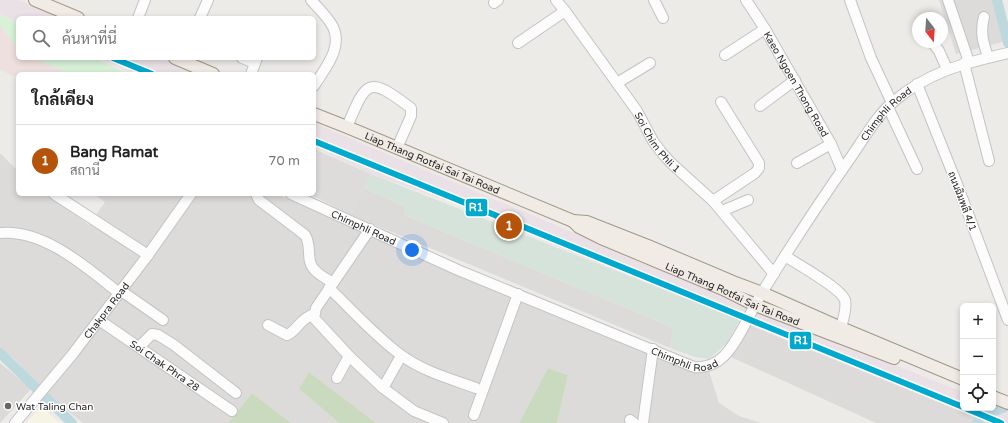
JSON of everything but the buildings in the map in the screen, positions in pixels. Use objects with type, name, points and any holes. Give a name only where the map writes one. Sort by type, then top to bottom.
[{"type":"main road","points":[[35,0],[73,16]]},
{"type":"main road","points":[[180,60],[208,72]]},
{"type":"main road","name":"Liap Thang Rotfai Sai Tai Road","points":[[316,115],[347,126],[573,221],[587,222],[648,246],[960,377]]},
{"type":"main road","name":"Liap Thang Rotfai Sai Tai Road","points":[[573,221],[579,227],[600,238],[723,289],[755,305],[960,384]]},
{"type":"main road","points":[[996,391],[1008,396]]},
{"type":"main road","points":[[996,398],[1008,403]]},
{"type":"street","points":[[142,16],[145,0]]},
{"type":"street","points":[[201,16],[208,0]]},
{"type":"street","points":[[311,0],[332,25],[336,36],[335,50],[316,83]]},
{"type":"street","name":"Soi Chim Phli 1","points":[[556,0],[637,111],[653,141],[662,153],[713,201],[774,274]]},
{"type":"street","points":[[654,0],[663,18]]},
{"type":"street","name":"Kaeo Ngoen Thong Road","points":[[746,0],[766,29],[795,80],[831,144],[842,170]]},
{"type":"street","points":[[850,0],[871,58],[917,169]]},
{"type":"street","points":[[948,0],[966,62],[989,161]]},
{"type":"street","points":[[518,43],[565,11]]},
{"type":"street","points":[[984,17],[981,33],[988,57]]},
{"type":"street","points":[[725,55],[766,29]]},
{"type":"street","points":[[937,48],[947,69]]},
{"type":"street","name":"Chimphli Road","points":[[295,196],[458,270],[694,367],[703,368],[714,364],[724,356],[748,319],[785,256],[842,170],[890,105],[917,84],[947,69],[966,62],[1008,53]]},
{"type":"street","points":[[252,72],[256,61]]},
{"type":"street","points":[[617,83],[650,63]]},
{"type":"street","points":[[760,106],[795,80]]},
{"type":"street","name":"ถนนฉิมพลี 4/1","points":[[917,84],[957,184],[1008,320]]},
{"type":"street","points":[[347,126],[362,95],[368,88],[378,86],[411,108],[411,116],[397,148]]},
{"type":"street","points":[[713,201],[759,168],[759,163],[721,102]]},
{"type":"street","points":[[797,163],[831,144]]},
{"type":"street","points":[[57,196],[148,255]]},
{"type":"street","name":"Chakpra Road","points":[[15,423],[46,387],[99,320],[148,255],[190,196]]},
{"type":"street","points":[[257,196],[259,200],[305,235],[308,239],[313,269],[401,356],[423,368],[476,388]]},
{"type":"street","points":[[722,211],[748,200]]},
{"type":"street","points":[[268,325],[287,335],[291,334],[304,319],[315,311],[370,229]]},
{"type":"street","points":[[0,233],[11,232],[23,234],[42,241],[77,260],[119,292],[163,320]]},
{"type":"street","points":[[785,256],[830,284],[844,297],[846,306],[841,328]]},
{"type":"street","points":[[474,415],[518,294]]},
{"type":"street","points":[[315,311],[314,318],[318,324],[383,388],[414,411],[442,423]]},
{"type":"street","name":"Soi Chak Phra 28","points":[[99,320],[232,411]]},
{"type":"street","points":[[139,348],[152,334],[158,335],[174,345],[236,393]]},
{"type":"street","points":[[643,423],[653,349]]},
{"type":"street","points":[[338,378],[349,356]]},
{"type":"street","points":[[383,388],[401,356]]},
{"type":"shaded area","points":[[0,0],[19,0],[57,16],[16,16],[16,21],[0,14]]},
{"type":"shaded area","points":[[939,0],[996,0],[1006,41],[956,54],[948,29],[948,12],[943,12]]},
{"type":"shaded area","points":[[0,25],[16,46],[16,60],[38,60],[66,72],[16,72],[16,77],[0,70]]},
{"type":"shaded area","points":[[105,60],[165,60],[193,72],[134,72]]},
{"type":"shaded area","points":[[316,124],[737,302],[960,391],[960,411],[606,267],[456,204],[371,174],[316,148]]},
{"type":"shaded area","points":[[316,150],[371,174],[351,215],[313,196],[316,196]]},
{"type":"shaded area","points":[[0,153],[16,169],[16,196],[49,196],[89,225],[105,202],[97,196],[187,196],[114,294],[41,387],[13,358],[0,348]]},
{"type":"shaded area","points":[[371,174],[740,320],[727,343],[709,359],[695,357],[670,348],[674,328],[404,215],[404,206],[364,188]]},
{"type":"shaded area","points":[[364,188],[404,206],[404,215],[674,328],[670,348],[351,215]]},
{"type":"shaded area","points":[[195,196],[281,196],[508,296],[679,366],[709,371],[719,403],[739,416],[761,423],[557,423],[568,375],[548,368],[519,423],[376,423],[309,372],[300,390],[339,423],[291,423],[252,393],[228,423],[83,423],[47,394]]},
{"type":"shaded area","points":[[749,324],[991,423],[876,423],[731,357]]},
{"type":"shaded area","name":"Wat Taling Chan","points":[[0,363],[31,389],[0,423]]},
{"type":"shaded area","points":[[996,405],[1008,410],[1008,423],[990,423],[960,411],[996,411]]},
{"type":"shaded area","points":[[41,407],[60,423],[26,423]]},
{"type":"green space","points":[[0,14],[16,21],[16,46],[0,25]]},
{"type":"green space","points":[[38,60],[98,60],[122,72],[66,72]]},
{"type":"green space","points":[[548,368],[568,375],[557,423],[519,423]]},
{"type":"green space","points":[[309,372],[376,423],[339,423],[299,389]]},
{"type":"green space","points":[[252,393],[291,423],[228,423]]},
{"type":"waterway","points":[[997,0],[1008,43]]},
{"type":"waterway","points":[[0,353],[72,423]]},
{"type":"waterway","points":[[977,423],[981,416],[1008,406]]},
{"type":"transit line","name":"R1","points":[[118,60],[147,72]]},
{"type":"transit line","name":"R1","points":[[316,142],[960,406]]},
{"type":"transit line","name":"R1","points":[[972,411],[1001,423]]},
{"type":"place","name":"Bang Ramat","points":[[509,226]]},
{"type":"place","name":"Wat Taling Chan","points":[[8,406]]}]
